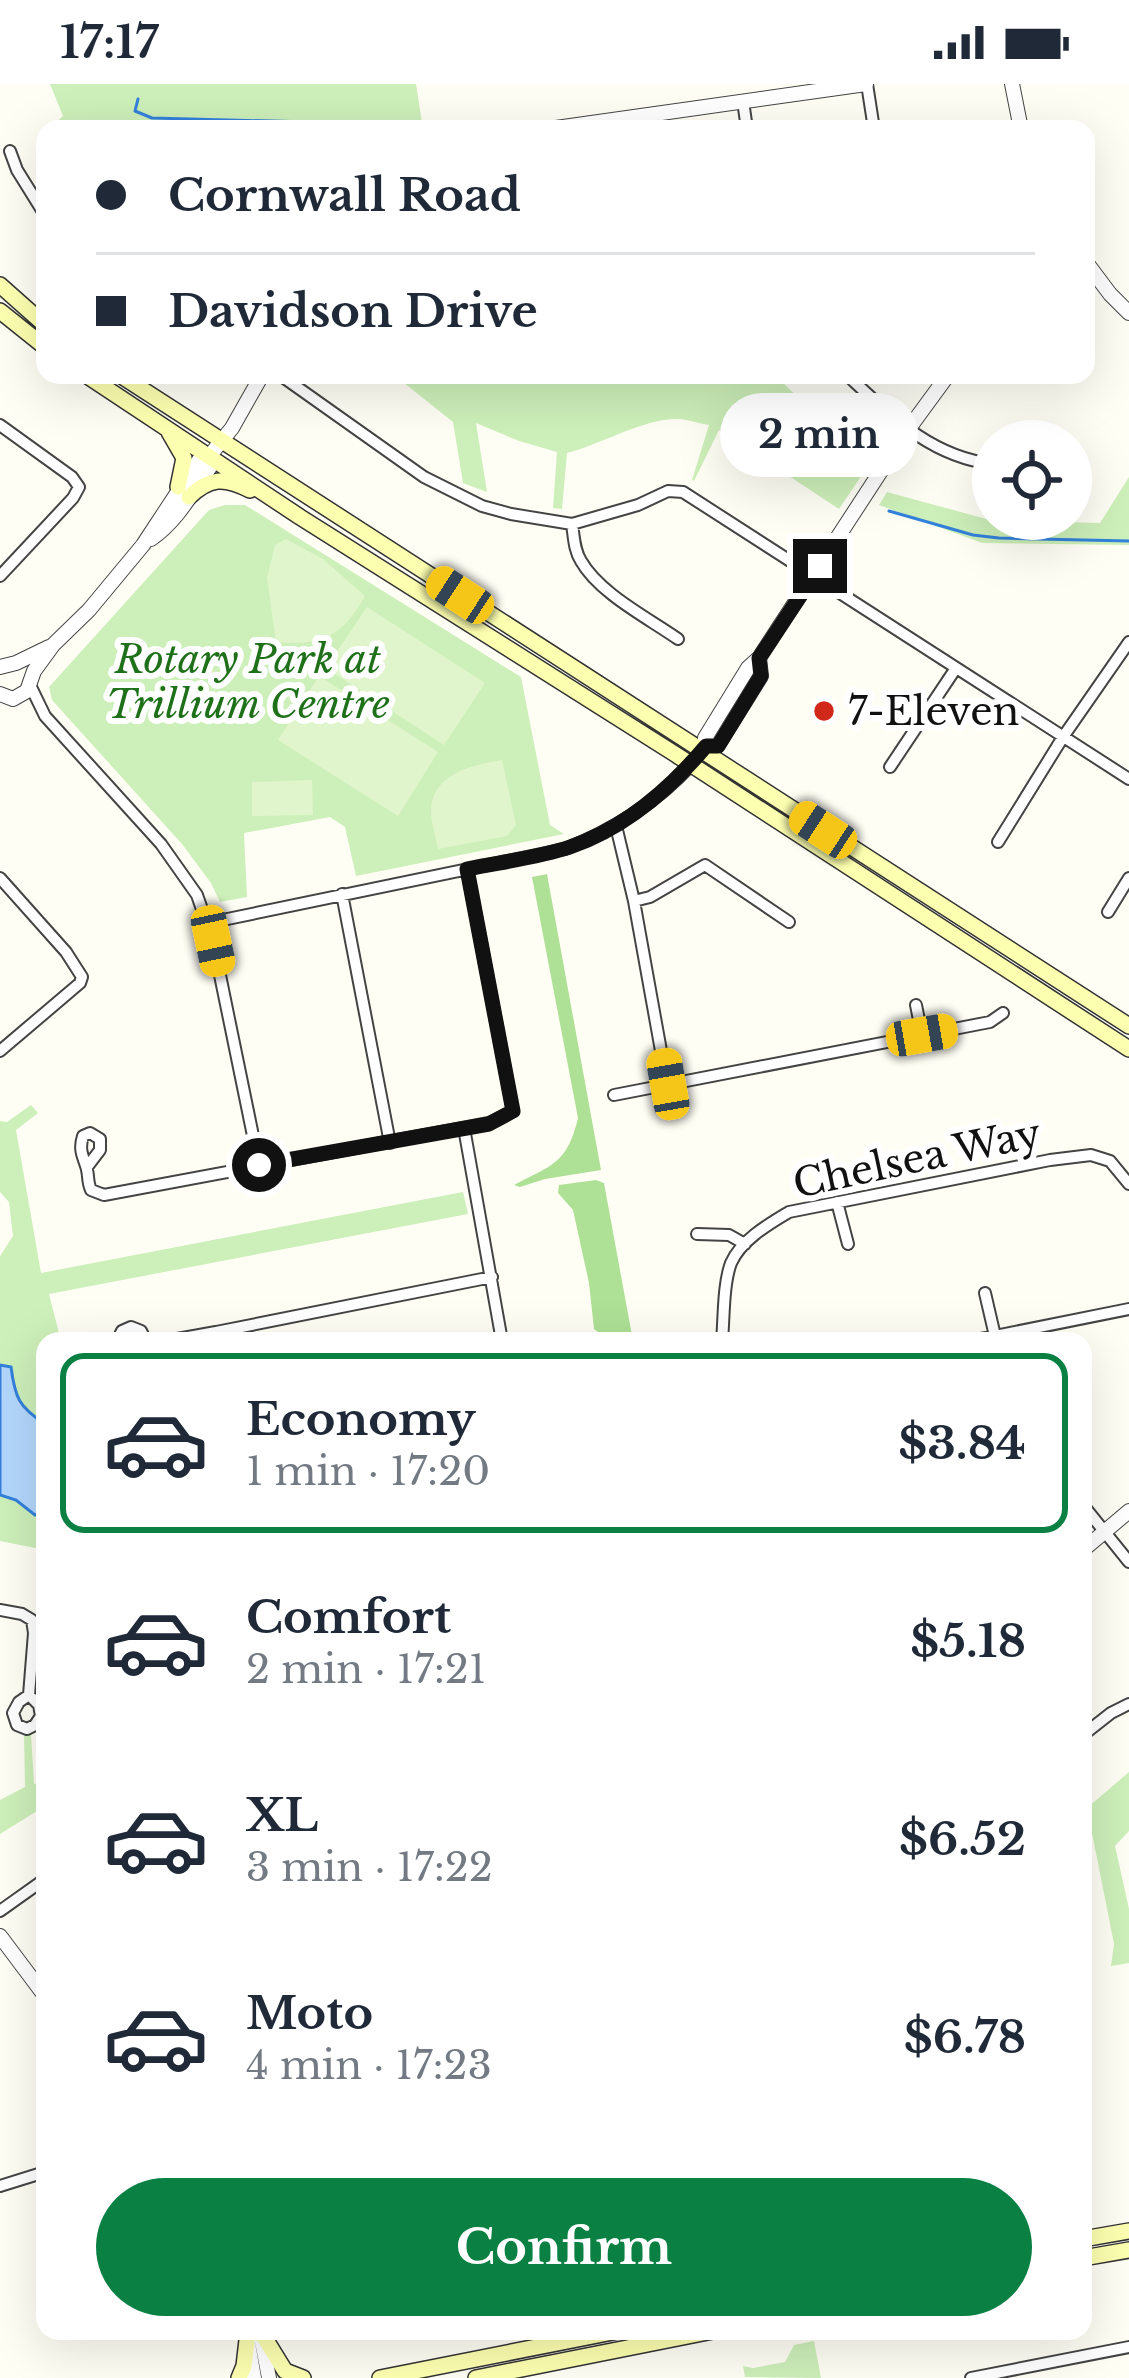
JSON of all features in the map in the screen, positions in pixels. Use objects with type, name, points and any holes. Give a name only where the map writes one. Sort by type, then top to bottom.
[{"type":"main road","points":[[0,285],[36,317]]},
{"type":"main road","points":[[0,311],[36,340]]},
{"type":"main road","points":[[100,384],[300,517],[699,754],[1129,1026]]},
{"type":"main road","points":[[134,384],[699,754],[1129,1048]]},
{"type":"main road","points":[[163,425],[184,458],[184,492],[232,482],[300,517]]},
{"type":"main road","points":[[1092,2238],[1129,2230]]},
{"type":"main road","points":[[1092,2256],[1129,2250]]},
{"type":"main road","points":[[238,2378],[252,2340]]},
{"type":"main road","points":[[260,2340],[285,2371],[303,2378]]},
{"type":"main road","points":[[380,2378],[572,2340]]},
{"type":"main road","points":[[476,2378],[668,2340]]},
{"type":"street","points":[[638,120],[867,84],[873,120]]},
{"type":"street","points":[[1012,84],[1019,120]]},
{"type":"street","points":[[743,101],[746,120]]},
{"type":"street","points":[[10,151],[36,201]]},
{"type":"street","points":[[1095,274],[1129,313]]},
{"type":"street","points":[[5,697],[24,694],[34,670],[53,645],[143,545],[169,527],[184,492],[210,466],[209,457],[257,384]]},
{"type":"street","points":[[293,384],[424,477],[482,506],[572,524],[674,490],[688,495],[1129,778]]},
{"type":"street","points":[[857,384],[907,430],[972,461]]},
{"type":"street","points":[[208,922],[565,849],[602,835],[641,810],[699,754],[718,746],[761,676],[759,658],[940,384]]},
{"type":"street","points":[[0,425],[79,487],[0,576]]},
{"type":"street","points":[[572,524],[575,548],[590,575],[678,639]]},
{"type":"street","points":[[998,842],[1129,642]]},
{"type":"street","points":[[6,663],[53,645]]},
{"type":"street","points":[[6,663],[24,668],[45,716],[170,856],[197,895],[208,922],[259,1165]]},
{"type":"street","points":[[890,766],[956,668]]},
{"type":"street","points":[[5,697],[45,716]]},
{"type":"street","points":[[616,826],[668,1084]]},
{"type":"street","points":[[634,901],[705,866],[788,922]]},
{"type":"street","points":[[87,1167],[91,1190],[104,1195],[489,1124],[513,1111],[467,869]]},
{"type":"street","points":[[0,878],[66,952],[82,977],[0,1051]]},
{"type":"street","points":[[1108,912],[1129,878]]},
{"type":"street","points":[[342,894],[390,1143]]},
{"type":"street","points":[[916,1005],[922,1035]]},
{"type":"street","points":[[614,1095],[990,1022],[1003,1013]]},
{"type":"street","points":[[464,1129],[501,1332]]},
{"type":"street","name":"Chelsea Way","points":[[745,1244],[789,1212],[1050,1160],[1091,1155],[1110,1161],[1129,1184]]},
{"type":"street","points":[[837,1202],[848,1244]]},
{"type":"street","points":[[697,1234],[729,1235],[745,1244],[731,1263],[723,1332]]},
{"type":"street","points":[[236,1332],[492,1277]]},
{"type":"street","points":[[985,1293],[993,1332]]},
{"type":"street","points":[[1014,1332],[1129,1309]]},
{"type":"street","points":[[1092,1543],[1129,1511]]},
{"type":"street","points":[[1092,1516],[1129,1562]]},
{"type":"street","points":[[0,1610],[32,1620],[29,1695]]},
{"type":"street","points":[[1092,1728],[1129,1704]]},
{"type":"street","points":[[0,1911],[36,1886]]},
{"type":"street","points":[[0,1936],[36,1984]]},
{"type":"street","points":[[0,2186],[36,2175]]},
{"type":"street","points":[[254,2340],[254,2378]]},
{"type":"street","points":[[256,2340],[269,2378]]},
{"type":"street","points":[[971,2378],[1129,2347]]},
{"type":"green space","points":[[50,84],[416,84],[422,120],[59,120],[63,116]]},
{"type":"green space","points":[[405,384],[784,384],[868,466],[839,509],[719,430],[694,481],[709,425],[667,420],[567,453],[562,509],[553,508],[557,452],[476,423],[487,492],[463,483],[453,422]]},
{"type":"green space","points":[[1129,477],[1129,545],[974,540],[1092,540],[1092,523],[1100,523]]},
{"type":"green space","points":[[887,492],[972,515],[972,539],[879,505]]},
{"type":"green space","name":"Rotary Park at Trillium Centre","points":[[245,505],[521,677],[550,825],[564,834],[356,876],[345,827],[330,817],[244,833],[247,897],[220,902],[182,844],[52,700],[49,687],[209,510]]},
{"type":"green space","points":[[286,539],[323,559],[365,596],[348,621],[329,636],[276,642],[267,578],[275,545]]},
{"type":"green space","points":[[367,607],[485,683],[444,745],[326,668]]},
{"type":"green space","points":[[319,676],[438,752],[398,816],[278,740]]},
{"type":"green space","points":[[502,760],[516,825],[507,836],[438,849],[431,811],[438,788],[456,773]]},
{"type":"green space","points":[[312,780],[313,815],[252,816],[252,782]]},
{"type":"green space","points":[[547,874],[601,1170],[520,1187],[514,1185],[563,1154],[578,1118],[532,877]]},
{"type":"green space","points":[[31,1105],[38,1113],[16,1130],[41,1273],[463,1192],[468,1214],[49,1294],[59,1332],[36,1332],[36,1417],[20,1401],[11,1367],[0,1365],[0,1256],[13,1236],[9,1202],[0,1192],[0,1121],[7,1122]]},
{"type":"green space","points":[[604,1183],[631,1332],[594,1329],[573,1210],[558,1193],[559,1185]]},
{"type":"green space","points":[[0,1495],[36,1513],[36,1548],[0,1541]]},
{"type":"green space","points":[[24,1733],[31,1734],[36,1812],[0,1834],[0,1800],[25,1787]]},
{"type":"green space","points":[[1129,1772],[1129,1831],[1115,1846],[1129,1909],[1129,1963],[1111,1966],[1114,1944],[1092,1833],[1092,1804]]},
{"type":"green space","points":[[814,2341],[821,2378],[745,2377],[743,2366],[785,2362],[794,2345]]},
{"type":"water","points":[[0,1365],[11,1367],[20,1401],[36,1417],[36,1515],[0,1495]]},
{"type":"waterway","points":[[138,99],[135,111],[152,118],[230,120]]},
{"type":"waterway","points":[[889,511],[973,535],[1129,541]]},
{"type":"place","name":"7-Eleven","points":[[824,711]]},
{"type":"route","points":[[259,1165],[489,1124],[513,1111],[467,869],[565,849],[602,835],[641,810],[706,746],[718,746],[761,676],[759,658],[820,566]]}]
